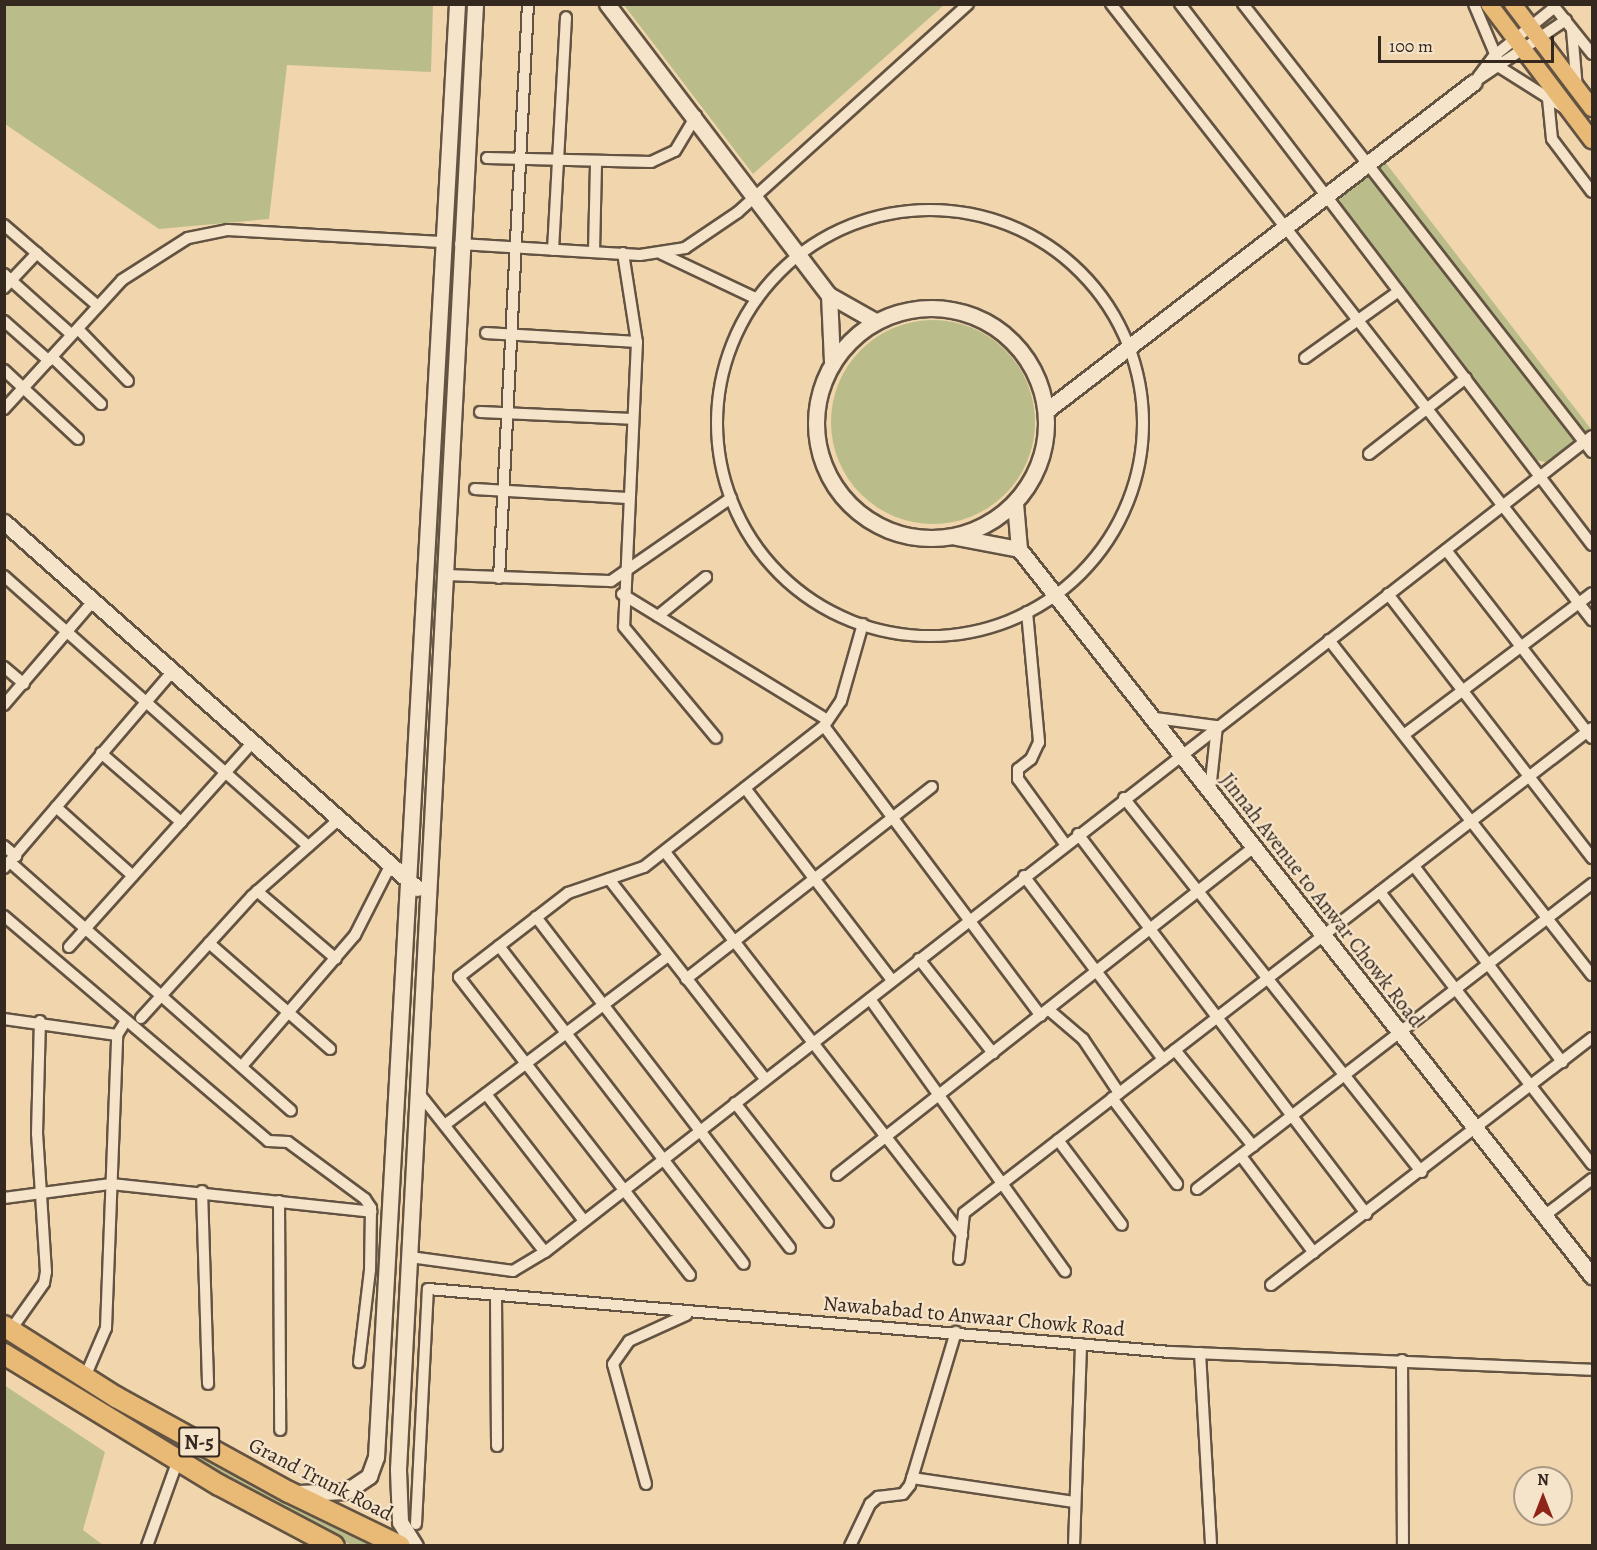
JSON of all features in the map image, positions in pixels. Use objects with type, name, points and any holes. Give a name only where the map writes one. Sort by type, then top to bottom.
[{"type":"highway","name":"Grand Trunk Road","points":[[8,1328],[116,1397],[289,1492],[400,1545]]},
{"type":"highway","name":"N-5","points":[[4,1354],[102,1416],[178,1460],[334,1545]]},
{"type":"highway","points":[[102,1416],[116,1397]]},
{"type":"main road","points":[[1490,4],[1593,140]]},
{"type":"main road","points":[[1513,4],[1593,108]]},
{"type":"street","points":[[289,1492],[343,1493],[372,1470],[393,1195],[437,363],[441,242],[457,4]]},
{"type":"street","points":[[415,1545],[397,1509],[460,244],[475,4]]},
{"type":"street","points":[[499,578],[515,248],[522,160],[528,4]]},
{"type":"street","points":[[607,4],[696,116],[829,295],[875,321]]},
{"type":"street","points":[[460,244],[662,254],[685,248],[756,195],[968,4]]},
{"type":"street","points":[[1111,4],[1501,508],[1593,620]]},
{"type":"street","points":[[1180,4],[1593,545]]},
{"type":"street","points":[[1243,4],[1366,164],[1589,439],[1593,452]]},
{"type":"street","points":[[1474,4],[1501,68],[1569,110]]},
{"type":"street","points":[[1474,82],[1494,56],[1519,44],[1534,33],[1554,6],[1593,54]]},
{"type":"street","points":[[554,250],[566,17]]},
{"type":"street","points":[[1534,33],[1569,24]]},
{"type":"street","points":[[1569,24],[1577,89]]},
{"type":"street","points":[[1047,410],[1283,225],[1474,82],[1501,68],[1519,44]]},
{"type":"street","points":[[1548,99],[1552,139],[1593,192]]},
{"type":"street","points":[[487,158],[596,163],[667,158],[696,116]]},
{"type":"street","points":[[594,252],[596,163]]},
{"type":"street","points":[[898,212],[979,216],[1038,239],[1067,260],[1107,304],[1130,347],[1144,414],[1135,481],[1106,543],[1058,592],[1027,612],[946,634],[863,624],[816,602],[783,576],[756,544],[731,498],[721,465],[719,395],[726,361],[756,299],[800,254],[830,235],[898,212]]},
{"type":"street","points":[[4,225],[98,306]]},
{"type":"street","points":[[4,409],[122,280],[206,231],[441,242]]},
{"type":"street","points":[[4,288],[8,276],[37,253]]},
{"type":"street","points":[[623,253],[637,342],[622,594],[624,627],[716,738]]},
{"type":"street","points":[[662,254],[756,299]]},
{"type":"street","points":[[8,276],[75,332],[128,381]]},
{"type":"street","points":[[1305,358],[1399,291]]},
{"type":"street","points":[[829,295],[832,361],[816,403],[817,436],[835,488],[867,519],[908,537],[953,537],[1019,549],[1015,503]]},
{"type":"street","points":[[832,361],[875,321],[920,308],[949,308],[985,320],[1021,350],[1037,374],[1047,410],[1046,444],[1035,476],[1015,503],[987,525],[953,537]]},
{"type":"street","points":[[4,321],[101,404]]},
{"type":"street","points":[[486,333],[637,342]]},
{"type":"street","points":[[437,363],[455,363]]},
{"type":"street","points":[[4,370],[78,440]]},
{"type":"street","points":[[1369,454],[1466,378]]},
{"type":"street","points":[[480,412],[632,419]]},
{"type":"street","points":[[410,1257],[490,1272],[513,1271],[545,1252],[1124,798],[1589,439]]},
{"type":"street","points":[[475,489],[627,498]]},
{"type":"street","points":[[444,575],[592,584],[623,574],[731,498]]},
{"type":"street","points":[[7,528],[93,601],[410,887],[428,890]]},
{"type":"street","name":"Jinnah Avenue to Anwar Chowk Road","points":[[1019,549],[1058,592],[1476,1132],[1593,1276]]},
{"type":"street","points":[[959,1259],[964,1213],[1529,777],[1591,733],[1519,648],[1446,550]]},
{"type":"street","points":[[4,576],[308,846]]},
{"type":"street","points":[[658,616],[706,577]]},
{"type":"street","points":[[1405,734],[1593,593]]},
{"type":"street","points":[[622,594],[826,723],[892,819],[1045,1013],[1083,1039],[1115,1096],[1177,1184]]},
{"type":"street","points":[[1388,594],[1465,689],[1529,777],[1593,858]]},
{"type":"street","points":[[4,705],[68,633],[93,601]]},
{"type":"street","points":[[1027,612],[1039,741],[1031,759],[1018,769],[1018,779],[1065,844]]},
{"type":"street","points":[[690,1275],[459,977],[568,893],[644,867],[826,723],[841,701],[863,624]]},
{"type":"street","points":[[1329,640],[1593,975]]},
{"type":"street","points":[[4,667],[24,684]]},
{"type":"street","points":[[10,862],[172,672]]},
{"type":"street","points":[[1155,718],[1217,726]]},
{"type":"street","points":[[1210,790],[1217,726]]},
{"type":"street","points":[[69,947],[251,744]]},
{"type":"street","points":[[101,753],[181,822]]},
{"type":"street","points":[[414,767],[434,769]]},
{"type":"street","points":[[745,788],[892,980]]},
{"type":"street","points":[[686,979],[932,788]]},
{"type":"street","points":[[1124,798],[1422,1172]]},
{"type":"street","points":[[56,807],[133,876]]},
{"type":"street","points":[[141,1018],[257,891],[337,821]]},
{"type":"street","points":[[1078,834],[1366,1214]]},
{"type":"street","points":[[4,846],[10,862],[164,993],[291,1111]]},
{"type":"street","points":[[837,1175],[1254,848]]},
{"type":"street","points":[[665,852],[962,1235]]},
{"type":"street","points":[[1414,866],[1486,966],[1562,1062]]},
{"type":"street","points":[[242,1066],[336,959],[389,868]]},
{"type":"street","points":[[1024,876],[1163,1059]]},
{"type":"street","points":[[609,879],[765,1079]]},
{"type":"street","points":[[1197,1189],[1401,1036],[1486,966],[1593,884]]},
{"type":"street","points":[[257,891],[336,959]]},
{"type":"street","points":[[1380,892],[1456,993],[1593,1164]]},
{"type":"street","points":[[4,916],[125,1022],[267,1141],[288,1143],[365,1198],[371,1212],[359,1362]]},
{"type":"street","points":[[536,917],[702,1128],[790,1248]]},
{"type":"street","points":[[209,943],[290,1011],[330,1049]]},
{"type":"street","points":[[499,946],[665,1157],[744,1264]]},
{"type":"street","points":[[446,1124],[567,1033],[602,1002],[668,956]]},
{"type":"street","points":[[919,959],[993,1053]]},
{"type":"street","points":[[870,999],[1065,1271]]},
{"type":"street","points":[[4,1019],[40,1021],[117,1035]]},
{"type":"street","points":[[8,1328],[44,1283],[40,1190],[40,1021]]},
{"type":"street","points":[[85,1377],[106,1328],[117,1035],[125,1022]]},
{"type":"street","points":[[1271,1285],[1476,1132],[1593,1038]]},
{"type":"street","points":[[1175,1050],[1253,1146]]},
{"type":"street","points":[[418,1092],[446,1124],[545,1252]]},
{"type":"street","points":[[486,1094],[584,1221]]},
{"type":"street","points":[[735,1102],[828,1222]]},
{"type":"street","points":[[1058,1140],[1122,1225]]},
{"type":"street","points":[[1241,1156],[1314,1252]]},
{"type":"street","points":[[1543,1217],[1593,1179]]},
{"type":"street","points":[[4,1198],[40,1190],[111,1184],[202,1191],[371,1212]]},
{"type":"street","points":[[202,1191],[208,1384]]},
{"type":"street","points":[[393,1195],[413,1194]]},
{"type":"street","points":[[279,1200],[280,1430]]},
{"type":"street","name":"Nawababad to Anwaar Chowk Road","points":[[416,1524],[428,1289],[496,1298],[956,1332],[1200,1353],[1593,1370]]},
{"type":"street","points":[[496,1298],[497,1446]]},
{"type":"street","points":[[646,1484],[613,1365],[629,1341],[689,1314]]},
{"type":"street","points":[[850,1545],[870,1504],[878,1497],[903,1494],[912,1478],[956,1332]]},
{"type":"street","points":[[1074,1545],[1081,1344]]},
{"type":"street","points":[[1200,1353],[1210,1545]]},
{"type":"street","points":[[1402,1360],[1403,1545]]},
{"type":"street","points":[[147,1545],[178,1460]]},
{"type":"street","points":[[912,1478],[1074,1502]]},
{"type":"green space","points":[[5,4],[433,5],[431,72],[287,65],[269,219],[159,229],[5,124]]},
{"type":"green space","points":[[624,5],[944,5],[753,174]]},
{"type":"green space","points":[[1382,158],[1591,429],[1550,463],[1536,460],[1340,204],[1339,190]]},
{"type":"green space","points":[[933,320],[953,322],[972,328],[1005,350],[1027,383],[1033,402],[1035,422],[1033,442],[1027,461],[1005,494],[972,516],[953,522],[933,524],[913,522],[894,516],[861,494],[839,461],[833,442],[831,422],[833,402],[839,383],[861,350],[894,328],[913,322]]},
{"type":"green space","points":[[4,1385],[105,1452],[83,1530],[103,1545],[5,1545]]},
{"type":"green space","points":[[134,1413],[387,1545],[352,1545],[332,1537],[138,1426],[130,1416]]}]
